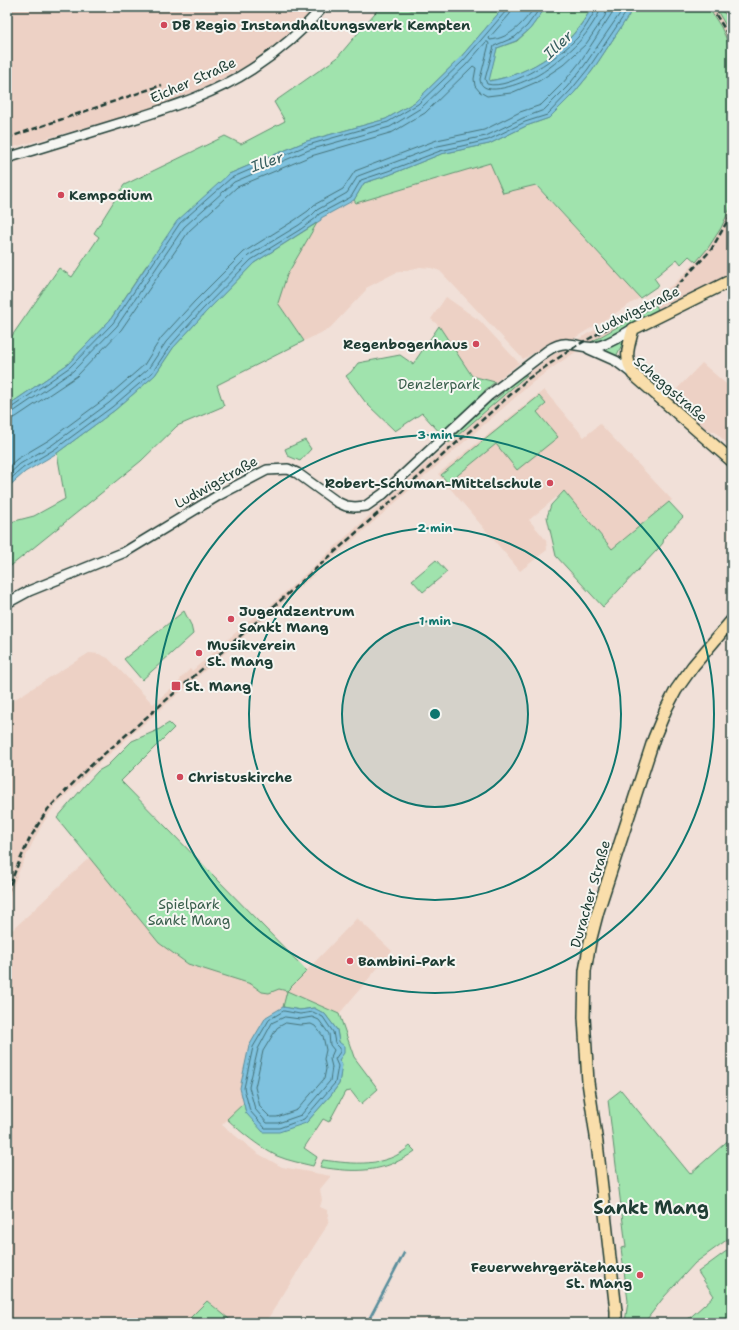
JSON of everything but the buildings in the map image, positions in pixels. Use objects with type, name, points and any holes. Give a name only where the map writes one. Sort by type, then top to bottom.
[{"type":"main road","name":"Ludwigstraße","points":[[633,329],[732,280]]},
{"type":"main road","points":[[633,329],[627,354],[628,363],[633,374]]},
{"type":"main road","name":"Scheggstraße","points":[[633,374],[732,461]]},
{"type":"main road","name":"Duracher Straße","points":[[616,1319],[597,1143],[588,1082],[584,1017],[585,971],[590,942],[598,911],[654,738],[676,690],[693,666],[732,620]]},
{"type":"street","name":"Eicher Straße","points":[[7,158],[158,111],[216,88],[252,69],[275,52],[312,20],[324,7]]},
{"type":"street","name":"Ludwigstraße","points":[[7,603],[29,591],[125,552],[219,495],[267,470],[288,469],[297,473],[337,502],[354,508],[366,506],[383,494],[488,396],[547,351],[563,344],[586,348],[598,347],[633,329]]},
{"type":"street","name":"Scheggstraße","points":[[586,348],[610,358],[633,374]]},
{"type":"shaded area","points":[[7,7],[316,7],[308,17],[271,48],[246,66],[212,84],[136,113],[7,149]]},
{"type":"shaded area","points":[[708,7],[715,7],[732,36],[732,51],[721,28]]},
{"type":"shaded area","points":[[717,7],[732,7],[732,20],[724,13]]},
{"type":"shaded area","points":[[490,163],[535,185],[640,298],[573,339],[555,341],[523,359],[440,271],[420,267],[395,273],[366,288],[366,290],[329,329],[304,341],[278,303],[287,275],[321,218],[354,200],[356,203]]},
{"type":"shaded area","points":[[732,204],[732,273],[658,310],[656,305],[591,342],[533,382],[456,449],[90,771],[51,811],[42,825],[19,871],[7,904],[7,704],[89,653],[99,654],[108,658],[153,704],[181,680],[180,679],[190,669],[192,671],[259,612],[261,614],[449,443],[527,375],[553,355],[587,334],[637,308],[674,284],[708,248],[721,228]]},
{"type":"shaded area","name":"Regenbogenhaus","points":[[446,297],[480,321],[519,363],[495,382],[472,376],[439,326],[431,319]]},
{"type":"shaded area","points":[[702,363],[732,389],[732,448],[715,432],[705,428],[670,396]]},
{"type":"shaded area","name":"Robert-Schuman-Mittelschule","points":[[544,390],[584,437],[600,424],[672,500],[612,549],[564,491],[529,520],[546,540],[547,550],[520,571],[438,474]]},
{"type":"shaded area","points":[[90,857],[159,943],[188,964],[251,984],[262,992],[269,993],[279,989],[287,991],[283,1007],[266,1017],[240,1088],[244,1103],[222,1125],[257,1153],[282,1167],[331,1176],[320,1189],[322,1200],[320,1207],[327,1210],[329,1220],[325,1229],[265,1323],[234,1323],[207,1301],[185,1323],[7,1323],[7,935]]},
{"type":"shaded area","name":"Bambini-Park","points":[[357,918],[392,951],[339,1014],[287,991]]},
{"type":"green space","points":[[380,7],[406,7],[411,10],[421,9],[423,7],[504,7],[460,58],[415,102],[386,119],[307,141],[229,174],[146,266],[110,320],[68,364],[7,406],[7,343],[59,268],[72,277],[99,237],[94,233],[124,185],[225,136],[241,144],[285,121],[274,102],[337,58]]},
{"type":"green space","points":[[546,7],[592,7],[573,34],[562,46],[549,56],[521,72],[488,81],[497,48],[517,41],[530,29]]},
{"type":"green space","points":[[631,7],[708,7],[721,27],[732,51],[732,204],[721,228],[708,248],[696,262],[689,256],[681,264],[677,259],[654,278],[659,285],[640,298],[536,185],[503,193],[490,163],[356,203],[354,200],[364,183],[389,175],[441,154],[489,144],[526,126],[549,118],[574,93],[592,71],[629,15]]},
{"type":"green space","points":[[715,7],[717,7],[732,20],[732,36]]},
{"type":"green space","points":[[317,223],[287,275],[278,303],[304,341],[217,385],[224,406],[177,426],[141,461],[7,569],[7,523],[34,516],[65,499],[57,453],[115,410],[155,375],[173,348],[254,263]]},
{"type":"green space","points":[[656,305],[658,310],[606,338],[591,342]]},
{"type":"green space","name":"Denzlerpark","points":[[439,326],[472,376],[495,382],[484,391],[486,394],[442,435],[422,413],[395,431],[366,403],[346,376],[358,363],[400,355],[413,364]]},
{"type":"green space","points":[[626,336],[615,359],[598,348]]},
{"type":"green space","points":[[523,375],[527,375],[449,443],[446,439],[491,399],[493,401],[503,393],[501,390]]},
{"type":"green space","points":[[539,396],[546,404],[537,412],[558,437],[517,470],[496,444],[448,483],[441,475]]},
{"type":"green space","points":[[305,440],[311,449],[300,461],[288,456],[285,449]]},
{"type":"green space","points":[[564,491],[612,549],[669,502],[683,517],[664,537],[663,543],[657,550],[603,607],[556,556],[547,517],[551,505]]},
{"type":"green space","points":[[436,560],[447,572],[423,592],[412,580]]},
{"type":"green space","points":[[184,611],[191,625],[193,634],[142,680],[124,659]]},
{"type":"green space","name":"Spielpark Sankt Mang","points":[[169,723],[174,728],[121,781],[307,971],[287,991],[279,989],[269,993],[262,992],[251,984],[188,964],[159,943],[57,818],[98,771],[107,766],[132,741],[158,730]]},
{"type":"green space","points":[[287,991],[339,1014],[354,1057],[378,1089],[361,1104],[351,1091],[345,1092],[329,1122],[323,1119],[304,1148],[317,1157],[313,1166],[277,1156],[251,1139],[227,1119],[244,1103],[246,1113],[306,1123],[339,1084],[339,1042],[337,1030],[325,1014],[314,1008],[300,1010],[283,1007]]},
{"type":"green space","points":[[621,1090],[690,1174],[732,1137],[732,1236],[695,1263],[664,1297],[644,1323],[625,1323],[628,1301],[621,1248],[626,1247],[608,1100]]},
{"type":"green space","points":[[410,1146],[415,1151],[404,1158],[393,1164],[370,1170],[346,1170],[320,1167],[323,1160],[346,1163],[369,1163],[380,1161],[401,1153]]},
{"type":"green space","points":[[732,1247],[732,1323],[684,1323],[714,1296],[698,1272]]},
{"type":"green space","points":[[207,1301],[234,1323],[185,1323]]},
{"type":"water","name":"Iller","points":[[504,7],[546,7],[530,29],[516,41],[497,48],[489,81],[521,72],[549,56],[562,46],[573,34],[592,7],[631,7],[629,15],[592,71],[574,93],[549,118],[526,126],[489,144],[441,154],[389,175],[364,183],[354,200],[321,218],[321,220],[254,263],[173,348],[155,375],[115,410],[57,453],[25,472],[7,488],[7,406],[68,364],[110,320],[177,221],[229,174],[307,141],[386,119],[415,102],[460,58]]},
{"type":"water","points":[[283,1007],[300,1010],[314,1008],[325,1014],[337,1030],[339,1042],[344,1046],[344,1053],[339,1060],[342,1065],[339,1084],[306,1123],[279,1132],[263,1132],[246,1113],[240,1088],[249,1046],[266,1017]]},
{"type":"waterway","points":[[367,1323],[404,1253]]},
{"type":"railway","points":[[711,7],[732,43]]},
{"type":"railway","points":[[724,7],[732,13]]},
{"type":"railway","points":[[7,138],[162,85]]},
{"type":"railway","points":[[7,893],[29,840],[48,809],[88,768],[262,617],[529,378],[576,346],[646,307],[676,287],[711,250],[732,213]]},
{"type":"place","name":"DB Regio Instandhaltungswerk Kempten","points":[[164,25]]},
{"type":"place","name":"Kempodium","points":[[61,195]]},
{"type":"place","name":"Regenbogenhaus","points":[[476,344]]},
{"type":"place","name":"Robert-Schuman-Mittelschule","points":[[550,483]]},
{"type":"place","name":"Jugendzentrum Sankt Mang","points":[[231,619]]},
{"type":"place","name":"Musikverein St. Mang","points":[[199,653]]},
{"type":"place","name":"St. Mang","points":[[176,686]]},
{"type":"place","name":"Christuskirche","points":[[180,777]]},
{"type":"place","name":"Bambini-Park","points":[[350,961]]},
{"type":"place","name":"Feuerwehrgerätehaus St. Mang","points":[[640,1275]]},
{"type":"district","name":"Sankt Mang","points":[[651,1208]]}]
